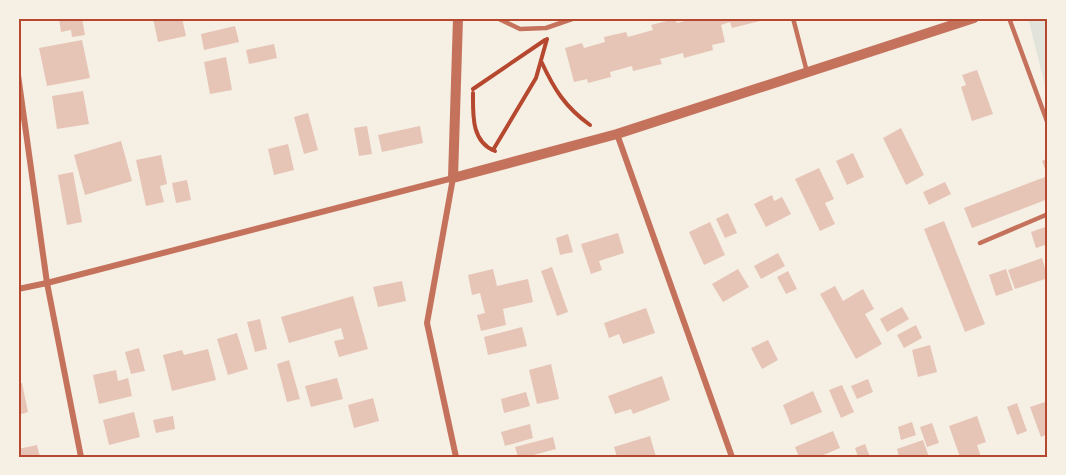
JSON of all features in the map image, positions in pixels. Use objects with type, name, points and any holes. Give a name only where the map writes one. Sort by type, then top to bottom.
[{"type":"street","points":[[456,457],[428,323],[453,178],[458,18]]},
{"type":"street","points":[[18,289],[617,134],[974,18]]},
{"type":"street","points":[[18,75],[47,283],[81,457]]},
{"type":"street","points":[[617,134],[732,457]]},
{"type":"lane","points":[[497,18],[520,29],[546,28],[575,18]]},
{"type":"lane","points":[[793,18],[807,72]]},
{"type":"lane","points":[[1009,18],[1048,124]]},
{"type":"lane","points":[[980,243],[1048,214]]},
{"type":"path","points":[[492,151],[536,78],[547,39],[546,28]]},
{"type":"path","points":[[473,89],[547,39]]},
{"type":"path","points":[[541,60],[554,88],[578,117],[593,128],[582,131]]},
{"type":"path","points":[[473,77],[473,121],[480,140],[492,151],[500,152]]},
{"type":"shaded area","points":[[1028,18],[1048,18],[1048,98]]},
{"type":"building","points":[[59,18],[82,18],[85,35],[72,37],[71,30],[61,32]]},
{"type":"building","points":[[153,18],[182,18],[186,36],[158,42]]},
{"type":"building","points":[[697,18],[759,18],[760,21],[732,28],[730,22],[721,25],[725,42],[712,45],[713,50],[684,58],[683,53],[660,59],[662,64],[633,71],[632,66],[610,72],[611,77],[588,83],[587,79],[574,82],[565,48],[582,43],[584,48],[605,42],[604,37],[626,32],[628,37],[653,30],[651,25],[675,19],[677,23]]},
{"type":"building","points":[[235,26],[239,42],[204,50],[201,34]]},
{"type":"building","points":[[82,40],[90,78],[47,86],[39,48]]},
{"type":"building","points":[[274,44],[277,58],[249,64],[246,50]]},
{"type":"building","points":[[226,57],[232,90],[210,94],[204,62]]},
{"type":"building","points":[[977,70],[993,114],[972,121],[961,87],[966,85],[962,75]]},
{"type":"building","points":[[83,91],[89,124],[57,129],[52,96]]},
{"type":"building","points":[[308,113],[318,150],[304,154],[294,117]]},
{"type":"building","points":[[367,126],[372,154],[359,156],[354,128]]},
{"type":"building","points":[[420,126],[423,143],[382,152],[378,135]]},
{"type":"building","points":[[901,128],[924,175],[906,185],[883,138]]},
{"type":"building","points":[[121,141],[132,181],[85,195],[74,155]]},
{"type":"building","points":[[288,144],[294,170],[274,175],[268,149]]},
{"type":"building","points":[[853,153],[864,177],[847,185],[836,161]]},
{"type":"building","points":[[161,155],[167,184],[160,186],[164,202],[146,206],[136,160]]},
{"type":"building","points":[[1048,158],[1048,177],[1042,161]]},
{"type":"building","points":[[819,168],[834,199],[825,203],[835,224],[820,231],[795,179]]},
{"type":"building","points":[[73,172],[82,222],[67,225],[58,175]]},
{"type":"building","points":[[1045,177],[1048,184],[1048,199],[972,228],[964,208]]},
{"type":"building","points":[[187,180],[191,200],[176,203],[172,183]]},
{"type":"building","points":[[945,182],[951,194],[929,205],[923,192]]},
{"type":"building","points":[[772,195],[774,201],[782,197],[791,214],[766,227],[754,204]]},
{"type":"building","points":[[728,213],[737,233],[725,238],[716,219]]},
{"type":"building","points":[[944,221],[985,324],[965,332],[924,229]]},
{"type":"building","points":[[710,222],[725,255],[704,265],[689,232]]},
{"type":"building","points":[[1048,226],[1048,244],[1036,248],[1031,232]]},
{"type":"building","points":[[618,233],[624,253],[599,261],[602,270],[591,274],[581,244]]},
{"type":"building","points":[[568,234],[573,252],[560,255],[556,238]]},
{"type":"building","points":[[778,253],[785,266],[761,279],[754,266]]},
{"type":"building","points":[[1042,258],[1048,278],[1015,289],[1008,270]]},
{"type":"building","points":[[552,267],[568,312],[557,316],[541,271]]},
{"type":"building","points":[[493,269],[497,286],[528,279],[533,302],[503,309],[506,325],[481,331],[477,315],[485,313],[480,293],[472,295],[468,275]]},
{"type":"building","points":[[738,269],[749,287],[723,302],[712,284]]},
{"type":"building","points":[[1006,269],[1013,290],[996,296],[989,275]]},
{"type":"building","points":[[788,271],[797,289],[786,294],[777,277]]},
{"type":"building","points":[[402,281],[406,301],[378,307],[373,287]]},
{"type":"building","points":[[835,286],[843,301],[863,289],[874,309],[865,314],[882,344],[856,359],[820,294]]},
{"type":"building","points":[[353,296],[368,349],[339,357],[334,341],[344,339],[341,328],[289,343],[281,317]]},
{"type":"building","points":[[902,307],[909,319],[887,332],[880,319]]},
{"type":"building","points":[[646,308],[655,333],[623,344],[619,334],[609,338],[604,323]]},
{"type":"building","points":[[260,319],[267,349],[255,352],[247,322]]},
{"type":"building","points":[[916,325],[922,338],[904,348],[897,335]]},
{"type":"building","points":[[522,327],[527,346],[488,355],[484,337]]},
{"type":"building","points":[[237,333],[248,369],[228,375],[217,339]]},
{"type":"building","points":[[768,340],[778,360],[762,369],[751,348]]},
{"type":"building","points":[[930,345],[937,372],[918,377],[912,350]]},
{"type":"building","points":[[139,348],[145,371],[131,374],[125,352]]},
{"type":"building","points":[[208,349],[216,380],[172,391],[163,355],[182,350],[184,355]]},
{"type":"building","points":[[289,360],[300,399],[287,402],[277,364]]},
{"type":"building","points":[[551,364],[559,399],[537,404],[529,370]]},
{"type":"building","points":[[116,370],[118,381],[128,378],[132,396],[99,404],[93,375]]},
{"type":"building","points":[[662,376],[670,400],[633,414],[631,409],[615,414],[608,396]]},
{"type":"building","points":[[337,378],[343,399],[311,407],[305,386]]},
{"type":"building","points":[[868,379],[873,392],[857,399],[851,386]]},
{"type":"building","points":[[22,383],[28,412],[18,415],[18,384]]},
{"type":"building","points":[[842,385],[854,412],[841,418],[829,390]]},
{"type":"building","points":[[813,391],[822,412],[791,425],[783,405]]},
{"type":"building","points":[[526,392],[530,406],[504,413],[501,399]]},
{"type":"building","points":[[373,398],[379,421],[354,428],[348,405]]},
{"type":"building","points":[[1048,401],[1048,434],[1041,437],[1030,407]]},
{"type":"building","points":[[1017,403],[1027,431],[1017,435],[1007,407]]},
{"type":"building","points":[[134,412],[140,437],[109,445],[103,420]]},
{"type":"building","points":[[173,416],[175,429],[156,433],[153,420]]},
{"type":"building","points":[[977,416],[986,442],[977,445],[981,457],[960,457],[949,426]]},
{"type":"building","points":[[912,422],[916,435],[901,440],[898,427]]},
{"type":"building","points":[[932,423],[939,443],[927,447],[920,427]]},
{"type":"building","points":[[530,424],[533,438],[505,446],[501,432]]},
{"type":"building","points":[[833,431],[840,448],[819,457],[799,457],[795,447]]},
{"type":"building","points":[[650,436],[656,457],[617,457],[614,447]]},
{"type":"building","points":[[553,437],[556,449],[518,457],[515,447]]},
{"type":"building","points":[[923,440],[929,457],[899,457],[897,449]]},
{"type":"building","points":[[865,444],[870,457],[858,457],[855,448]]},
{"type":"building","points":[[37,445],[40,457],[18,457],[18,449]]}]
